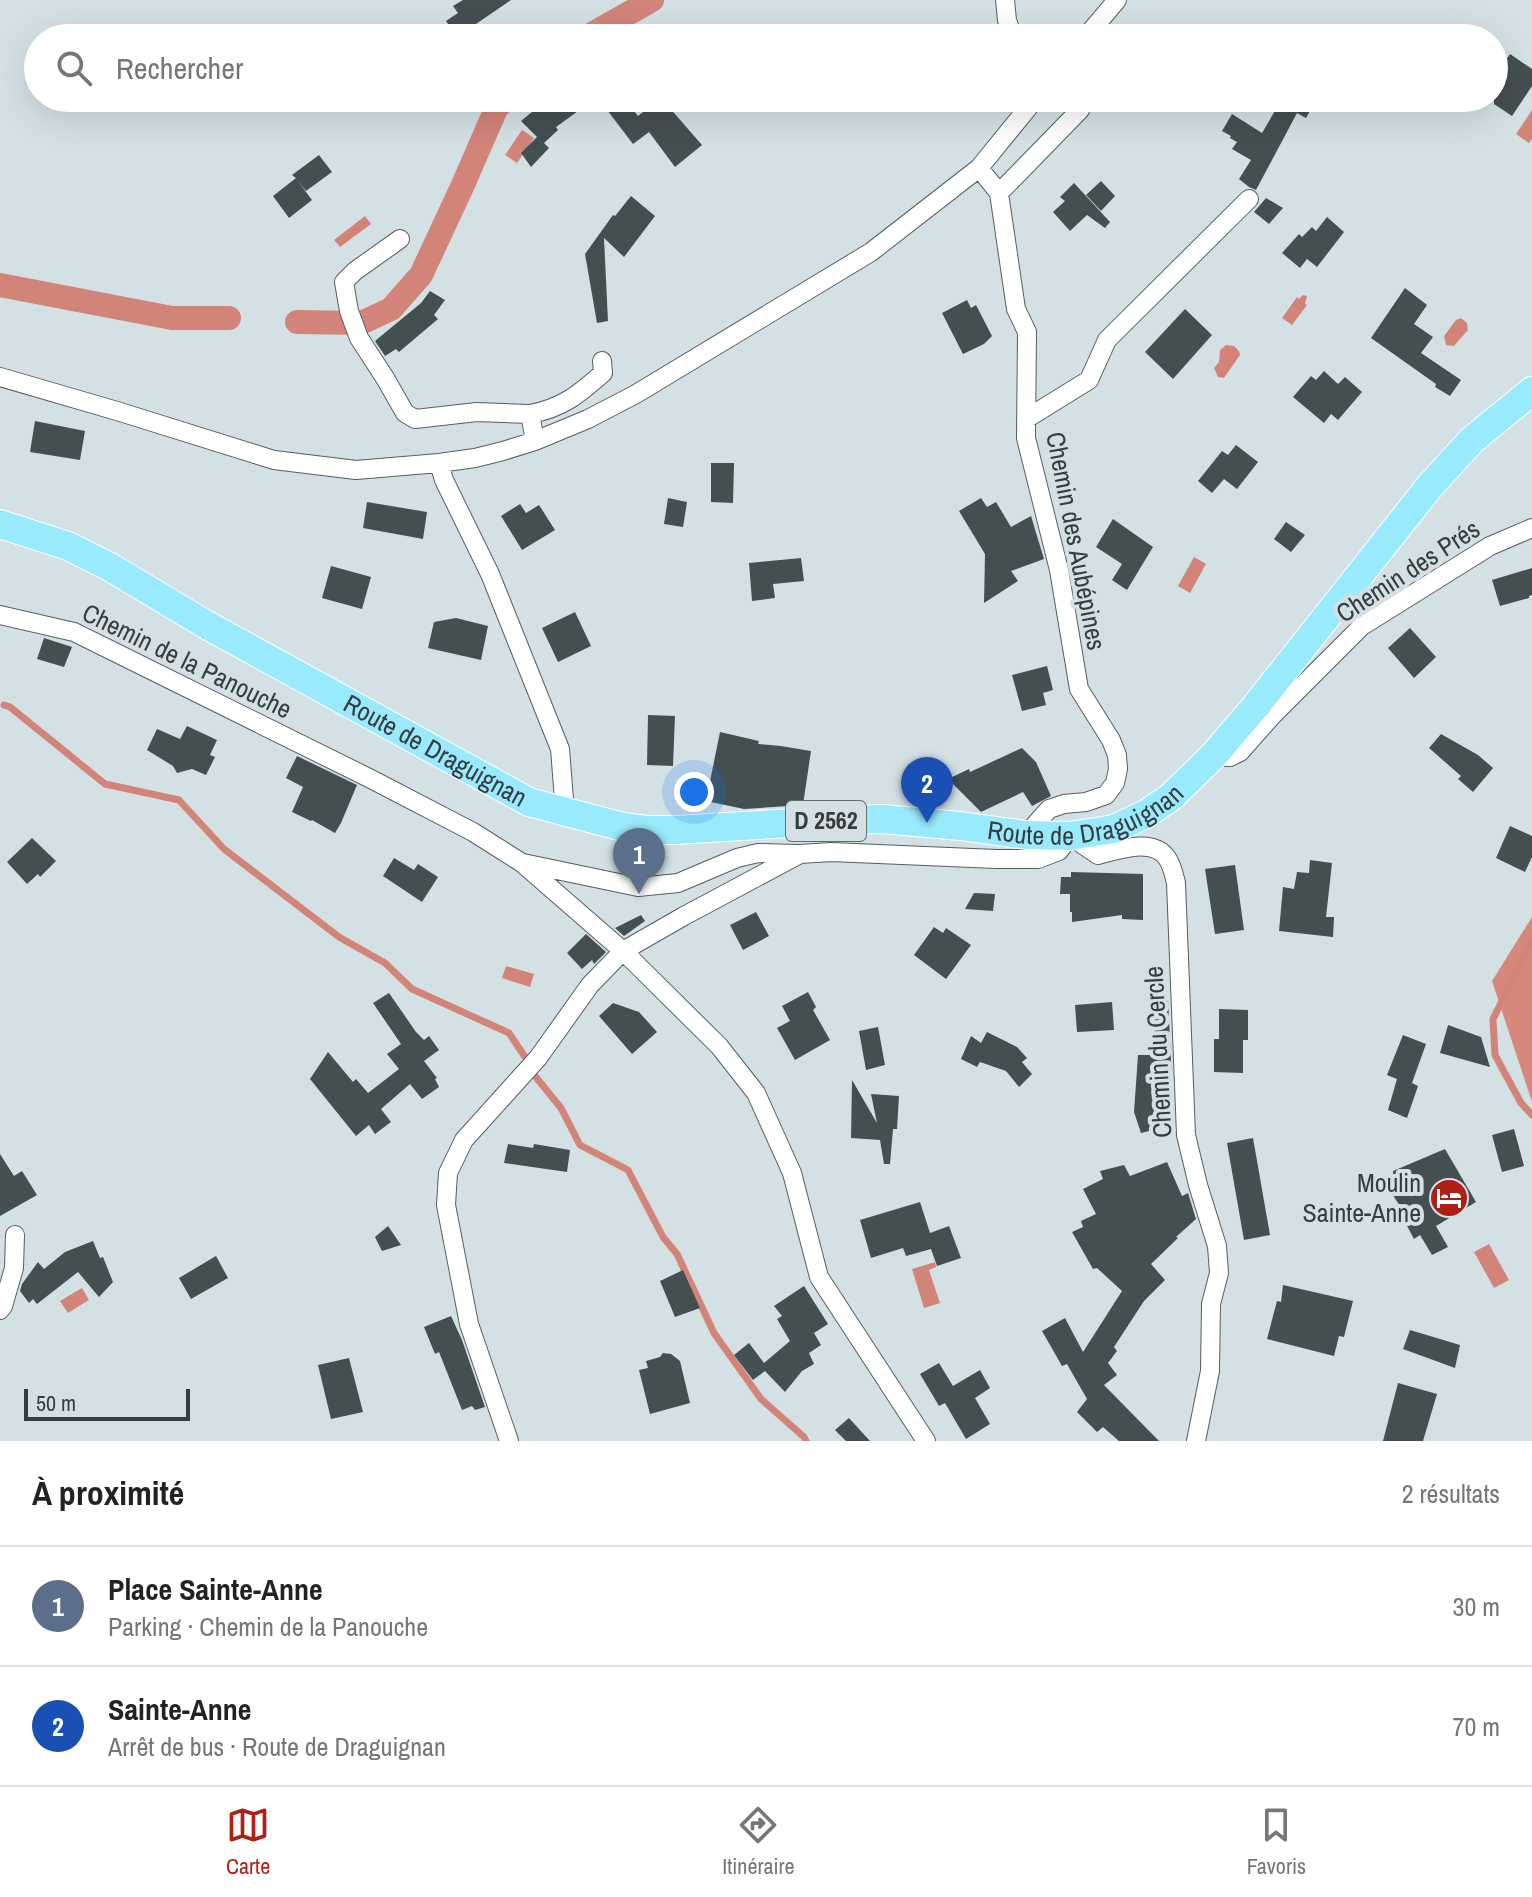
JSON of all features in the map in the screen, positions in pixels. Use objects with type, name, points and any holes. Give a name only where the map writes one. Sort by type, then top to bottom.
[{"type":"main road","name":"Route de Draguignan","points":[[0,524],[68,546],[110,567],[218,631],[529,802],[623,827],[647,830],[882,819],[1026,835],[1070,836],[1114,829],[1146,814],[1171,797],[1213,756],[1255,707],[1430,486],[1472,440],[1532,391]]},
{"type":"street","points":[[1005,0],[1008,24]]},
{"type":"street","points":[[1097,24],[1117,0]]},
{"type":"street","points":[[0,377],[274,460],[356,470],[475,458],[535,441],[588,419],[636,394],[871,252],[979,168],[1025,112]]},
{"type":"street","points":[[979,168],[999,193],[1078,112]]},
{"type":"street","name":"Chemin des Aubépines","points":[[999,193],[1016,309],[1027,332],[1026,438],[1059,570],[1079,689],[1111,740],[1118,769],[1115,783],[1106,795],[1049,809],[1026,835]]},
{"type":"street","points":[[1026,419],[1089,380],[1107,340],[1249,199]]},
{"type":"street","points":[[400,239],[344,282],[349,311],[359,338],[405,413],[415,419],[477,412],[530,414],[549,411],[578,395],[603,373],[602,361]]},
{"type":"street","points":[[530,414],[535,441]]},
{"type":"street","points":[[439,463],[444,480],[490,574],[560,749],[565,812]]},
{"type":"street","name":"Chemin des Prés","points":[[1213,756],[1230,757],[1240,752],[1362,626],[1490,546],[1532,528]]},
{"type":"street","name":"Chemin de la Panouche","points":[[0,615],[74,632],[473,832],[522,863],[623,951],[719,1046],[756,1093],[792,1173],[819,1277],[926,1441]]},
{"type":"street","points":[[522,863],[638,887],[678,883],[737,858],[758,853],[831,852],[1038,859],[1059,851],[1070,836]]},
{"type":"street","name":"Chemin du Cercle","points":[[1070,836],[1098,855],[1140,846],[1158,849],[1167,856],[1176,883],[1186,1135],[1217,1246],[1219,1273],[1211,1304],[1210,1371],[1196,1441]]},
{"type":"street","points":[[509,1441],[469,1324],[446,1205],[448,1173],[464,1140],[538,1058],[590,985],[623,951],[800,854]]},
{"type":"street","points":[[0,1310],[14,1268],[15,1235]]},
{"type":"shaded area","points":[[1532,110],[1532,139],[1529,143],[1516,134]]},
{"type":"shaded area","points":[[522,130],[534,138],[517,163],[505,155]]},
{"type":"shaded area","points":[[365,216],[371,224],[340,247],[334,240]]},
{"type":"shaded area","points":[[1307,296],[1307,305],[1292,325],[1282,318],[1297,297],[1299,299]]},
{"type":"shaded area","points":[[1461,318],[1467,323],[1468,330],[1454,346],[1446,345],[1444,336]]},
{"type":"shaded area","points":[[1226,345],[1234,346],[1240,355],[1224,378],[1218,377],[1214,368],[1219,362],[1220,350]]},
{"type":"shaded area","points":[[1194,557],[1206,564],[1190,593],[1178,586]]},
{"type":"shaded area","points":[[1532,917],[1532,1102],[1492,981]]},
{"type":"shaded area","points":[[506,966],[534,974],[530,987],[502,978]]},
{"type":"shaded area","points":[[1489,1244],[1509,1280],[1494,1288],[1474,1252]]},
{"type":"shaded area","points":[[935,1262],[936,1267],[929,1270],[940,1303],[924,1308],[912,1269]]},
{"type":"shaded area","points":[[82,1288],[89,1300],[68,1313],[60,1301]]},
{"type":"building","points":[[463,0],[511,0],[476,24],[448,24],[446,21],[458,13],[453,6]]},
{"type":"building","points":[[1510,54],[1532,69],[1532,86],[1512,116],[1506,112]]},
{"type":"building","points":[[532,112],[577,112],[556,127],[558,130],[544,143],[549,148],[531,167],[521,153],[537,137],[521,121]]},
{"type":"building","points":[[609,112],[635,112],[638,116],[643,112],[673,112],[702,145],[675,167],[649,132],[633,144]]},
{"type":"building","points":[[1274,112],[1309,112],[1306,118],[1297,113],[1256,190],[1239,179],[1251,160],[1232,149],[1237,142],[1222,131],[1232,114],[1262,133]]},
{"type":"building","points":[[319,155],[332,172],[306,191],[297,180],[312,200],[289,218],[273,196],[296,178],[292,175]]},
{"type":"building","points":[[1101,181],[1115,196],[1101,211],[1086,195]]},
{"type":"building","points":[[1074,183],[1110,222],[1105,228],[1087,215],[1070,231],[1053,212],[1065,201],[1060,197]]},
{"type":"building","points":[[631,196],[655,216],[624,257],[604,238],[608,321],[597,323],[585,254]]},
{"type":"building","points":[[1266,198],[1283,208],[1269,224],[1254,212]]},
{"type":"building","points":[[1327,217],[1344,232],[1317,267],[1307,259],[1300,268],[1282,253],[1299,234],[1302,237],[1312,227],[1316,231]]},
{"type":"building","points":[[1405,288],[1427,305],[1414,324],[1433,337],[1421,353],[1461,380],[1450,396],[1371,338]]},
{"type":"building","points":[[430,291],[445,300],[434,315],[438,319],[399,352],[396,349],[385,356],[375,341],[421,303]]},
{"type":"building","points":[[967,300],[971,308],[976,305],[992,336],[984,344],[963,354],[942,313]]},
{"type":"building","points":[[1185,309],[1212,335],[1173,379],[1145,352]]},
{"type":"building","points":[[1324,371],[1338,384],[1345,377],[1362,392],[1338,420],[1331,414],[1324,423],[1293,397],[1311,376],[1316,380]]},
{"type":"building","points":[[35,421],[85,431],[80,460],[30,452]]},
{"type":"building","points":[[1236,445],[1258,462],[1237,489],[1224,479],[1212,493],[1198,481],[1222,451],[1228,455]]},
{"type":"building","points":[[711,463],[734,463],[733,503],[711,502]]},
{"type":"building","points":[[668,498],[687,502],[683,527],[664,524]]},
{"type":"building","points":[[981,498],[987,507],[996,502],[1011,527],[1031,516],[1044,559],[1011,571],[1018,581],[984,603],[985,554],[959,511]]},
{"type":"building","points":[[367,502],[427,512],[423,539],[363,528]]},
{"type":"building","points":[[520,504],[526,513],[539,505],[555,530],[522,550],[501,516]]},
{"type":"building","points":[[1113,519],[1153,547],[1127,590],[1112,580],[1122,564],[1096,547]]},
{"type":"building","points":[[1286,522],[1305,535],[1291,552],[1274,539]]},
{"type":"building","points":[[801,558],[804,581],[773,584],[775,598],[752,601],[749,563]]},
{"type":"building","points":[[331,566],[371,577],[362,609],[322,598]]},
{"type":"building","points":[[1532,568],[1532,595],[1500,606],[1492,580]]},
{"type":"building","points":[[575,612],[591,646],[558,662],[542,628]]},
{"type":"building","points":[[456,618],[488,626],[481,660],[428,648],[434,622]]},
{"type":"building","points":[[1410,628],[1436,657],[1414,678],[1388,648]]},
{"type":"building","points":[[44,638],[72,647],[64,667],[37,659]]},
{"type":"building","points":[[1047,666],[1053,690],[1043,693],[1046,705],[1022,711],[1012,675]]},
{"type":"building","points":[[648,715],[675,716],[673,766],[647,765]]},
{"type":"building","points":[[187,726],[217,740],[210,755],[215,757],[206,775],[192,769],[177,773],[173,766],[147,750],[157,729],[180,739]]},
{"type":"building","points":[[720,732],[759,741],[758,744],[811,751],[803,805],[744,809],[706,801]]},
{"type":"building","points":[[1441,734],[1478,755],[1493,768],[1473,792],[1458,779],[1461,776],[1429,748]]},
{"type":"building","points":[[1022,748],[1036,762],[1051,796],[1032,806],[1023,792],[981,812],[948,779],[969,769],[970,772]]},
{"type":"building","points":[[297,756],[357,785],[335,833],[292,812],[303,787],[286,778]]},
{"type":"building","points":[[1510,826],[1532,836],[1532,857],[1525,872],[1496,858]]},
{"type":"building","points":[[32,838],[56,861],[40,877],[38,874],[27,884],[7,862]]},
{"type":"building","points":[[394,858],[414,870],[418,864],[438,877],[422,902],[383,876]]},
{"type":"building","points":[[1310,860],[1332,863],[1326,917],[1334,917],[1333,937],[1279,931],[1283,887],[1294,889],[1297,872],[1309,873]]},
{"type":"building","points":[[1235,865],[1244,930],[1215,934],[1205,869]]},
{"type":"building","points":[[1071,872],[1143,874],[1143,920],[1122,919],[1122,915],[1072,922],[1070,894],[1060,894],[1061,877],[1071,877]]},
{"type":"building","points":[[974,893],[995,894],[993,911],[965,909]]},
{"type":"building","points":[[756,912],[769,936],[743,950],[730,925]]},
{"type":"building","points":[[641,915],[645,921],[624,936],[615,928]]},
{"type":"building","points":[[934,927],[943,933],[946,928],[971,945],[946,979],[914,955]]},
{"type":"building","points":[[586,934],[606,952],[594,964],[592,960],[582,969],[567,953]]},
{"type":"building","points":[[808,992],[816,1007],[813,1010],[830,1040],[795,1060],[777,1028],[790,1021],[782,1006]]},
{"type":"building","points":[[389,993],[416,1032],[424,1040],[429,1036],[439,1050],[424,1061],[437,1078],[439,1087],[422,1099],[410,1084],[381,1109],[391,1122],[375,1134],[369,1125],[356,1136],[310,1079],[328,1052],[353,1082],[356,1079],[368,1093],[399,1069],[387,1054],[401,1044],[373,1003]]},
{"type":"building","points":[[1168,999],[1172,1081],[1167,1081],[1174,1125],[1141,1133],[1134,1112],[1138,1055],[1155,1055],[1154,1000]]},
{"type":"building","points":[[1112,1002],[1114,1030],[1077,1032],[1075,1005]]},
{"type":"building","points":[[613,1003],[639,1012],[657,1032],[632,1054],[599,1016]]},
{"type":"building","points":[[1219,1009],[1248,1010],[1248,1040],[1243,1040],[1243,1073],[1214,1072],[1214,1039],[1219,1039]]},
{"type":"building","points":[[1448,1025],[1481,1037],[1490,1067],[1440,1053]]},
{"type":"building","points":[[878,1027],[885,1065],[866,1070],[859,1031]]},
{"type":"building","points":[[987,1032],[1017,1047],[1027,1058],[1022,1062],[1032,1074],[1019,1087],[1006,1071],[980,1062],[977,1067],[961,1059],[971,1036],[981,1043]]},
{"type":"building","points":[[1403,1035],[1426,1044],[1412,1083],[1418,1086],[1407,1118],[1388,1110],[1397,1079],[1387,1075]]},
{"type":"building","points":[[852,1080],[877,1123],[871,1094],[899,1096],[890,1164],[884,1164],[880,1140],[851,1138]]},
{"type":"building","points":[[1514,1129],[1524,1166],[1502,1172],[1492,1135]]},
{"type":"building","points":[[1253,1138],[1270,1235],[1244,1240],[1227,1143]]},
{"type":"building","points":[[508,1144],[533,1148],[534,1144],[570,1150],[567,1172],[504,1163]]},
{"type":"building","points":[[1445,1149],[1476,1202],[1436,1226],[1448,1247],[1432,1255],[1420,1235],[1414,1239],[1398,1209],[1400,1206],[1394,1197],[1393,1171]]},
{"type":"building","points":[[0,1154],[14,1176],[22,1171],[37,1195],[0,1216]]},
{"type":"building","points":[[1167,1162],[1182,1196],[1188,1193],[1196,1219],[1151,1264],[1165,1280],[1144,1301],[1114,1347],[1117,1351],[1108,1363],[1117,1375],[1104,1385],[1159,1441],[1119,1441],[1103,1427],[1097,1432],[1077,1412],[1087,1399],[1067,1364],[1062,1366],[1042,1331],[1065,1318],[1083,1352],[1122,1291],[1097,1268],[1093,1269],[1072,1232],[1083,1227],[1081,1221],[1096,1214],[1083,1189],[1103,1179],[1100,1171],[1124,1165],[1130,1176]]},
{"type":"building","points":[[920,1202],[930,1233],[949,1226],[961,1258],[937,1266],[931,1249],[906,1256],[903,1248],[871,1258],[860,1220]]},
{"type":"building","points":[[388,1226],[401,1245],[382,1251],[375,1237]]},
{"type":"building","points":[[93,1241],[113,1282],[99,1297],[78,1272],[37,1304],[33,1299],[29,1303],[20,1291],[38,1262],[44,1269],[65,1252]]},
{"type":"building","points":[[216,1256],[228,1278],[191,1299],[179,1278]]},
{"type":"building","points":[[683,1270],[700,1308],[675,1317],[660,1281]]},
{"type":"building","points":[[1283,1285],[1353,1301],[1344,1337],[1339,1336],[1334,1356],[1267,1339],[1277,1301],[1281,1302]]},
{"type":"building","points":[[804,1286],[828,1324],[814,1333],[821,1345],[809,1353],[814,1364],[802,1371],[785,1392],[765,1371],[753,1380],[734,1355],[749,1343],[764,1363],[790,1341],[777,1319],[782,1316],[774,1306]]},
{"type":"building","points":[[451,1316],[485,1407],[475,1410],[472,1406],[462,1410],[439,1352],[435,1354],[424,1327]]},
{"type":"building","points":[[1410,1330],[1460,1345],[1455,1368],[1403,1349]]},
{"type":"building","points":[[663,1353],[671,1354],[680,1361],[690,1403],[650,1414],[639,1370],[648,1368],[646,1361]]},
{"type":"building","points":[[349,1358],[363,1412],[331,1419],[318,1365]]},
{"type":"building","points":[[939,1363],[953,1386],[980,1370],[990,1388],[975,1398],[990,1424],[966,1439],[945,1403],[939,1406],[920,1374]]},
{"type":"building","points":[[1398,1383],[1437,1394],[1423,1441],[1383,1441]]},
{"type":"building","points":[[849,1418],[870,1441],[846,1441],[835,1430]]},
{"type":"waterway","points":[[610,24],[652,0]]},
{"type":"waterway","points":[[297,322],[361,323],[391,309],[421,275],[495,112]]},
{"type":"waterway","points":[[0,285],[172,318],[229,318]]},
{"type":"waterway","points":[[4,705],[105,784],[179,800],[224,849],[339,937],[385,963],[412,989],[509,1033],[525,1057]]},
{"type":"waterway","points":[[1532,941],[1493,1019],[1495,1055],[1521,1103],[1532,1115]]},
{"type":"waterway","points":[[535,1076],[561,1108],[580,1145],[628,1170],[663,1237],[677,1254],[714,1333],[761,1399],[806,1441]]},
{"type":"place","name":"Sainte-Anne","points":[[927,823]]},
{"type":"place","name":"Place Sainte-Anne","points":[[639,894]]},
{"type":"place","name":"Moulin Sainte-Anne","points":[[1449,1198]]}]
